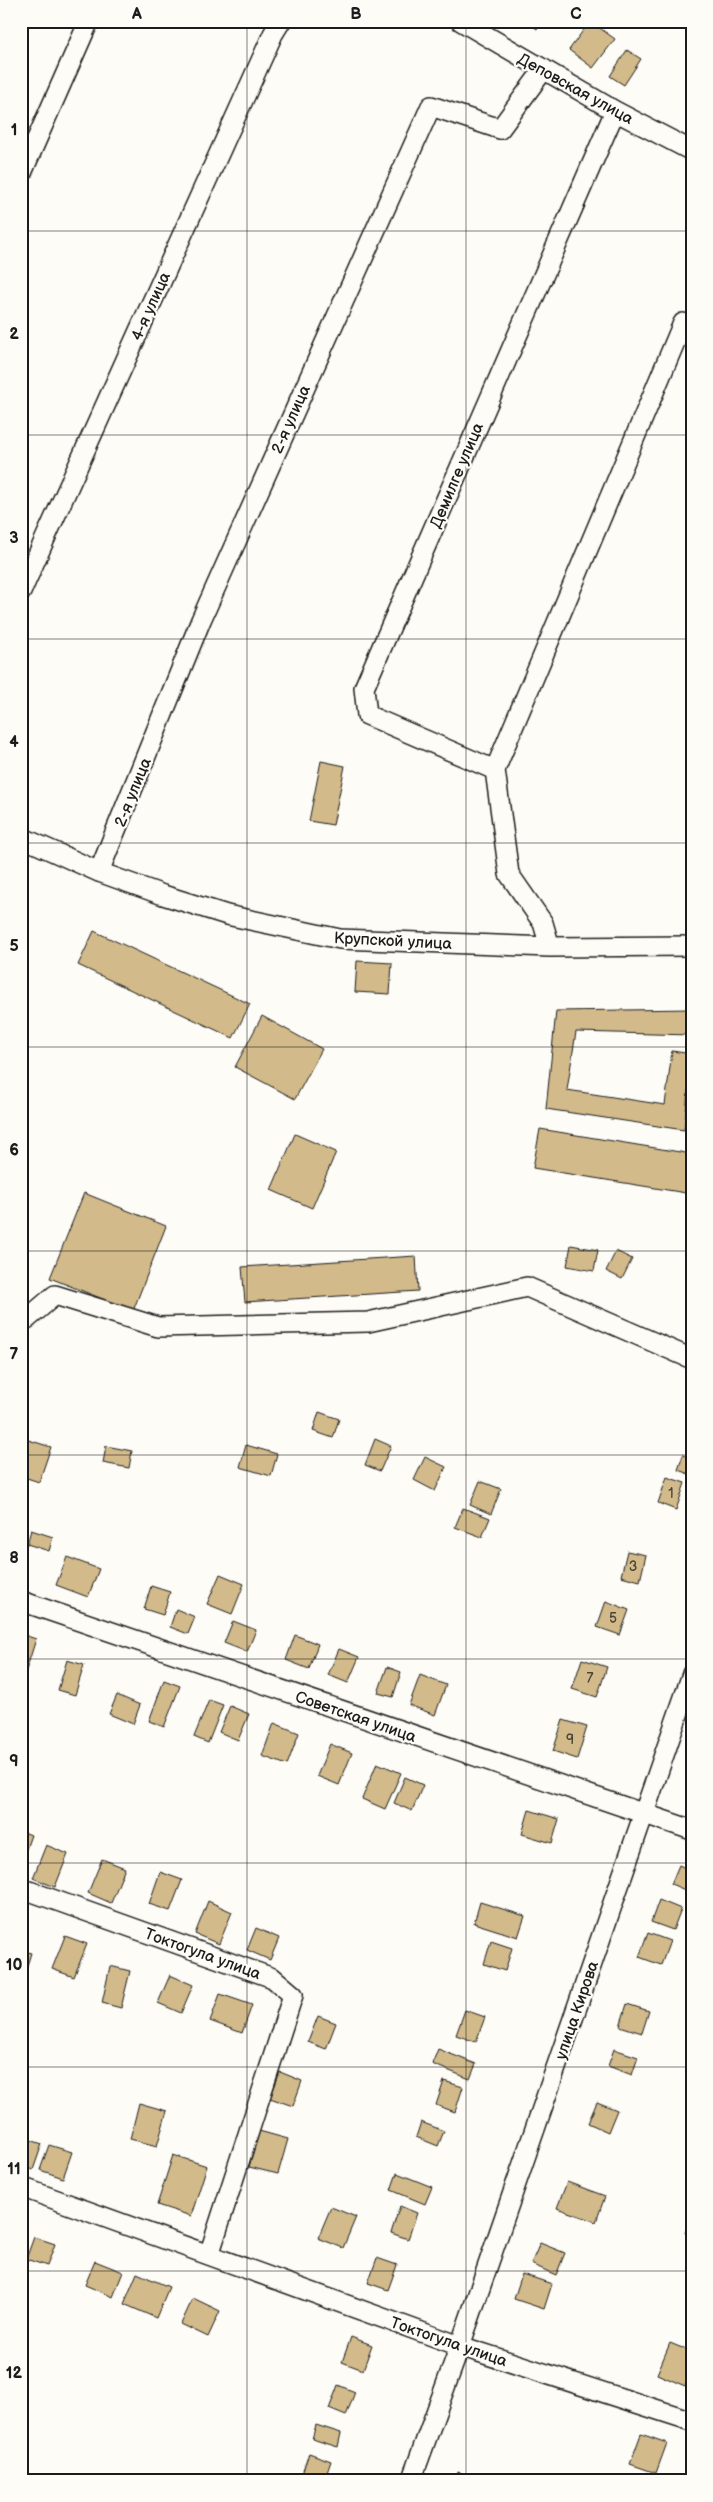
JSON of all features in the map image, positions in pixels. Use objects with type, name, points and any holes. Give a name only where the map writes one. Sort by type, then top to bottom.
[{"type":"street","points":[[21,175],[89,21]]},
{"type":"street","name":"4-я улица","points":[[21,592],[272,34],[281,21]]},
{"type":"street","name":"Деповская улица","points":[[461,21],[494,43],[544,69],[615,111],[692,151]]},
{"type":"street","name":"2-я улица","points":[[99,872],[201,620],[430,106],[500,130],[544,69]]},
{"type":"street","name":"Демилге улица","points":[[494,770],[367,716],[364,688],[615,111]]},
{"type":"street","points":[[550,948],[543,923],[509,874],[494,770],[683,323]]},
{"type":"street","name":"Крупской улица","points":[[21,837],[99,872],[163,895],[226,915],[340,939],[550,948],[692,946]]},
{"type":"street","points":[[21,1317],[27,1319],[55,1295],[158,1327],[368,1322],[527,1286],[692,1359]]},
{"type":"street","name":"Советская улица","points":[[21,1601],[692,1830]]},
{"type":"street","name":"улица Кирова","points":[[411,2481],[460,2346],[692,1674]]},
{"type":"street","name":"Токтогула улица","points":[[21,1888],[273,1978],[293,1995],[209,2255]]},
{"type":"street","name":"Токтогула улица","points":[[21,2187],[460,2346],[692,2421]]},
{"type":"building","points":[[526,21],[541,21],[537,29]]},
{"type":"building","points":[[590,21],[615,39],[593,68],[569,50]]},
{"type":"building","points":[[627,50],[641,59],[624,85],[610,76]]},
{"type":"building","points":[[321,761],[345,766],[333,825],[309,821]]},
{"type":"building","points":[[94,931],[250,1004],[233,1038],[78,965]]},
{"type":"building","points":[[357,961],[392,963],[390,994],[355,992]]},
{"type":"building","points":[[692,1009],[692,1035],[576,1032],[567,1090],[665,1105],[672,1051],[692,1054],[684,1130],[546,1109],[556,1011]]},
{"type":"building","points":[[262,1016],[322,1049],[295,1099],[235,1067]]},
{"type":"building","points":[[540,1129],[692,1154],[692,1194],[533,1168]]},
{"type":"building","points":[[295,1134],[336,1152],[312,1208],[271,1190]]},
{"type":"building","points":[[84,1193],[166,1226],[133,1311],[50,1278]]},
{"type":"building","points":[[571,1245],[598,1250],[594,1271],[567,1266]]},
{"type":"building","points":[[616,1251],[632,1259],[622,1279],[606,1271]]},
{"type":"building","points":[[416,1256],[418,1291],[245,1302],[242,1267]]},
{"type":"building","points":[[319,1412],[339,1419],[333,1438],[313,1431]]},
{"type":"building","points":[[22,1438],[51,1447],[39,1482],[21,1476]]},
{"type":"building","points":[[375,1439],[391,1446],[380,1471],[365,1465]]},
{"type":"building","points":[[246,1445],[277,1454],[271,1476],[240,1467]]},
{"type":"building","points":[[106,1446],[132,1451],[129,1468],[103,1463]]},
{"type":"building","points":[[683,1455],[692,1459],[692,1475],[678,1470]]},
{"type":"building","points":[[425,1457],[446,1467],[435,1491],[414,1480]]},
{"type":"building","points":[[667,1477],[685,1483],[676,1510],[658,1503]]},
{"type":"building","points":[[480,1481],[501,1489],[491,1514],[470,1505]]},
{"type":"building","points":[[463,1508],[490,1518],[482,1537],[455,1527]]},
{"type":"building","points":[[31,1530],[53,1537],[49,1551],[27,1544]]},
{"type":"building","points":[[627,1551],[646,1555],[640,1581],[621,1576]]},
{"type":"building","points":[[67,1557],[99,1569],[88,1597],[56,1585]]},
{"type":"building","points":[[220,1574],[244,1584],[232,1614],[207,1604]]},
{"type":"building","points":[[151,1586],[170,1592],[163,1615],[144,1609]]},
{"type":"building","points":[[606,1601],[629,1610],[620,1635],[597,1627]]},
{"type":"building","points":[[176,1609],[195,1617],[188,1634],[170,1627]]},
{"type":"building","points":[[233,1621],[256,1630],[247,1652],[224,1643]]},
{"type":"building","points":[[21,1634],[36,1639],[24,1677],[21,1676]]},
{"type":"building","points":[[295,1635],[318,1644],[309,1669],[286,1660]]},
{"type":"building","points":[[339,1649],[359,1657],[348,1683],[328,1675]]},
{"type":"building","points":[[582,1659],[607,1667],[597,1697],[572,1689]]},
{"type":"building","points":[[67,1660],[84,1665],[75,1695],[58,1690]]},
{"type":"building","points":[[387,1667],[401,1672],[393,1697],[378,1693]]},
{"type":"building","points":[[420,1675],[446,1685],[435,1715],[409,1705]]},
{"type":"building","points":[[164,1680],[180,1686],[164,1727],[149,1721]]},
{"type":"building","points":[[117,1695],[140,1705],[133,1724],[109,1714]]},
{"type":"building","points":[[209,1700],[223,1705],[208,1743],[194,1737]]},
{"type":"building","points":[[230,1706],[249,1714],[238,1740],[219,1732]]},
{"type":"building","points":[[563,1720],[587,1727],[577,1759],[553,1751]]},
{"type":"building","points":[[274,1723],[299,1733],[287,1765],[262,1756]]},
{"type":"building","points":[[330,1744],[352,1753],[339,1785],[317,1776]]},
{"type":"building","points":[[377,1763],[401,1773],[385,1809],[362,1799]]},
{"type":"building","points":[[405,1777],[423,1785],[412,1811],[394,1803]]},
{"type":"building","points":[[529,1810],[559,1819],[552,1843],[522,1834]]},
{"type":"building","points":[[21,1831],[31,1835],[21,1863]]},
{"type":"building","points":[[46,1845],[68,1854],[55,1887],[33,1878]]},
{"type":"building","points":[[102,1859],[125,1868],[111,1903],[88,1893]]},
{"type":"building","points":[[679,1865],[692,1871],[692,1893],[671,1884]]},
{"type":"building","points":[[160,1872],[182,1880],[170,1911],[149,1904]]},
{"type":"building","points":[[659,1900],[681,1909],[673,1930],[651,1922]]},
{"type":"building","points":[[208,1901],[232,1912],[219,1944],[195,1934]]},
{"type":"building","points":[[480,1902],[525,1916],[518,1937],[474,1923]]},
{"type":"building","points":[[256,1928],[279,1938],[270,1960],[247,1950]]},
{"type":"building","points":[[648,1933],[670,1941],[661,1965],[639,1957]]},
{"type":"building","points":[[65,1936],[87,1944],[74,1977],[52,1969]]},
{"type":"building","points":[[491,1941],[512,1948],[505,1971],[484,1964]]},
{"type":"building","points":[[21,1950],[31,1953],[26,1969],[21,1968]]},
{"type":"building","points":[[110,1966],[130,1971],[121,2008],[102,2003]]},
{"type":"building","points":[[170,1975],[193,1985],[181,2013],[158,2003]]},
{"type":"building","points":[[220,1994],[252,2005],[242,2033],[210,2021]]},
{"type":"building","points":[[627,2004],[649,2011],[642,2033],[620,2026]]},
{"type":"building","points":[[465,2010],[485,2017],[476,2042],[456,2035]]},
{"type":"building","points":[[318,2016],[336,2023],[326,2049],[308,2042]]},
{"type":"building","points":[[438,2049],[476,2064],[470,2079],[432,2064]]},
{"type":"building","points":[[614,2049],[638,2057],[632,2075],[608,2066]]},
{"type":"building","points":[[280,2072],[302,2081],[293,2106],[270,2098]]},
{"type":"building","points":[[444,2081],[463,2087],[455,2112],[436,2105]]},
{"type":"building","points":[[597,2102],[617,2110],[608,2132],[588,2123]]},
{"type":"building","points":[[139,2103],[167,2111],[157,2146],[130,2139]]},
{"type":"building","points":[[421,2122],[444,2131],[438,2146],[416,2137]]},
{"type":"building","points":[[259,2131],[288,2139],[278,2174],[249,2167]]},
{"type":"building","points":[[22,2137],[42,2144],[33,2170],[21,2166]]},
{"type":"building","points":[[49,2145],[72,2152],[63,2178],[40,2170]]},
{"type":"building","points":[[173,2155],[207,2166],[191,2216],[157,2205]]},
{"type":"building","points":[[397,2173],[432,2187],[425,2204],[391,2190]]},
{"type":"building","points":[[567,2182],[605,2196],[596,2222],[557,2208]]},
{"type":"building","points":[[400,2206],[417,2213],[408,2239],[391,2233]]},
{"type":"building","points":[[331,2207],[356,2217],[343,2248],[318,2238]]},
{"type":"building","points":[[692,2216],[692,2235],[685,2233]]},
{"type":"building","points":[[34,2237],[55,2244],[47,2266],[26,2259]]},
{"type":"building","points":[[540,2243],[565,2253],[556,2275],[531,2264]]},
{"type":"building","points":[[377,2258],[397,2265],[388,2290],[368,2283]]},
{"type":"building","points":[[95,2261],[123,2272],[113,2297],[85,2285]]},
{"type":"building","points":[[137,2273],[169,2287],[156,2318],[124,2304]]},
{"type":"building","points":[[522,2274],[552,2284],[544,2309],[514,2299]]},
{"type":"building","points":[[193,2298],[220,2311],[208,2337],[181,2324]]},
{"type":"building","points":[[351,2337],[372,2345],[363,2370],[342,2362]]},
{"type":"building","points":[[670,2343],[692,2352],[692,2369],[685,2386],[657,2374]]},
{"type":"building","points":[[338,2385],[355,2392],[346,2416],[329,2409]]},
{"type":"building","points":[[316,2425],[341,2433],[338,2447],[312,2439]]},
{"type":"building","points":[[641,2434],[667,2443],[656,2473],[630,2464]]},
{"type":"building","points":[[309,2453],[331,2461],[324,2481],[312,2481],[301,2477]]},
{"type":"building","points":[[692,2458],[692,2470],[688,2468]]},
{"type":"building","points":[[458,2472],[479,2479],[478,2481],[455,2481]]}]
